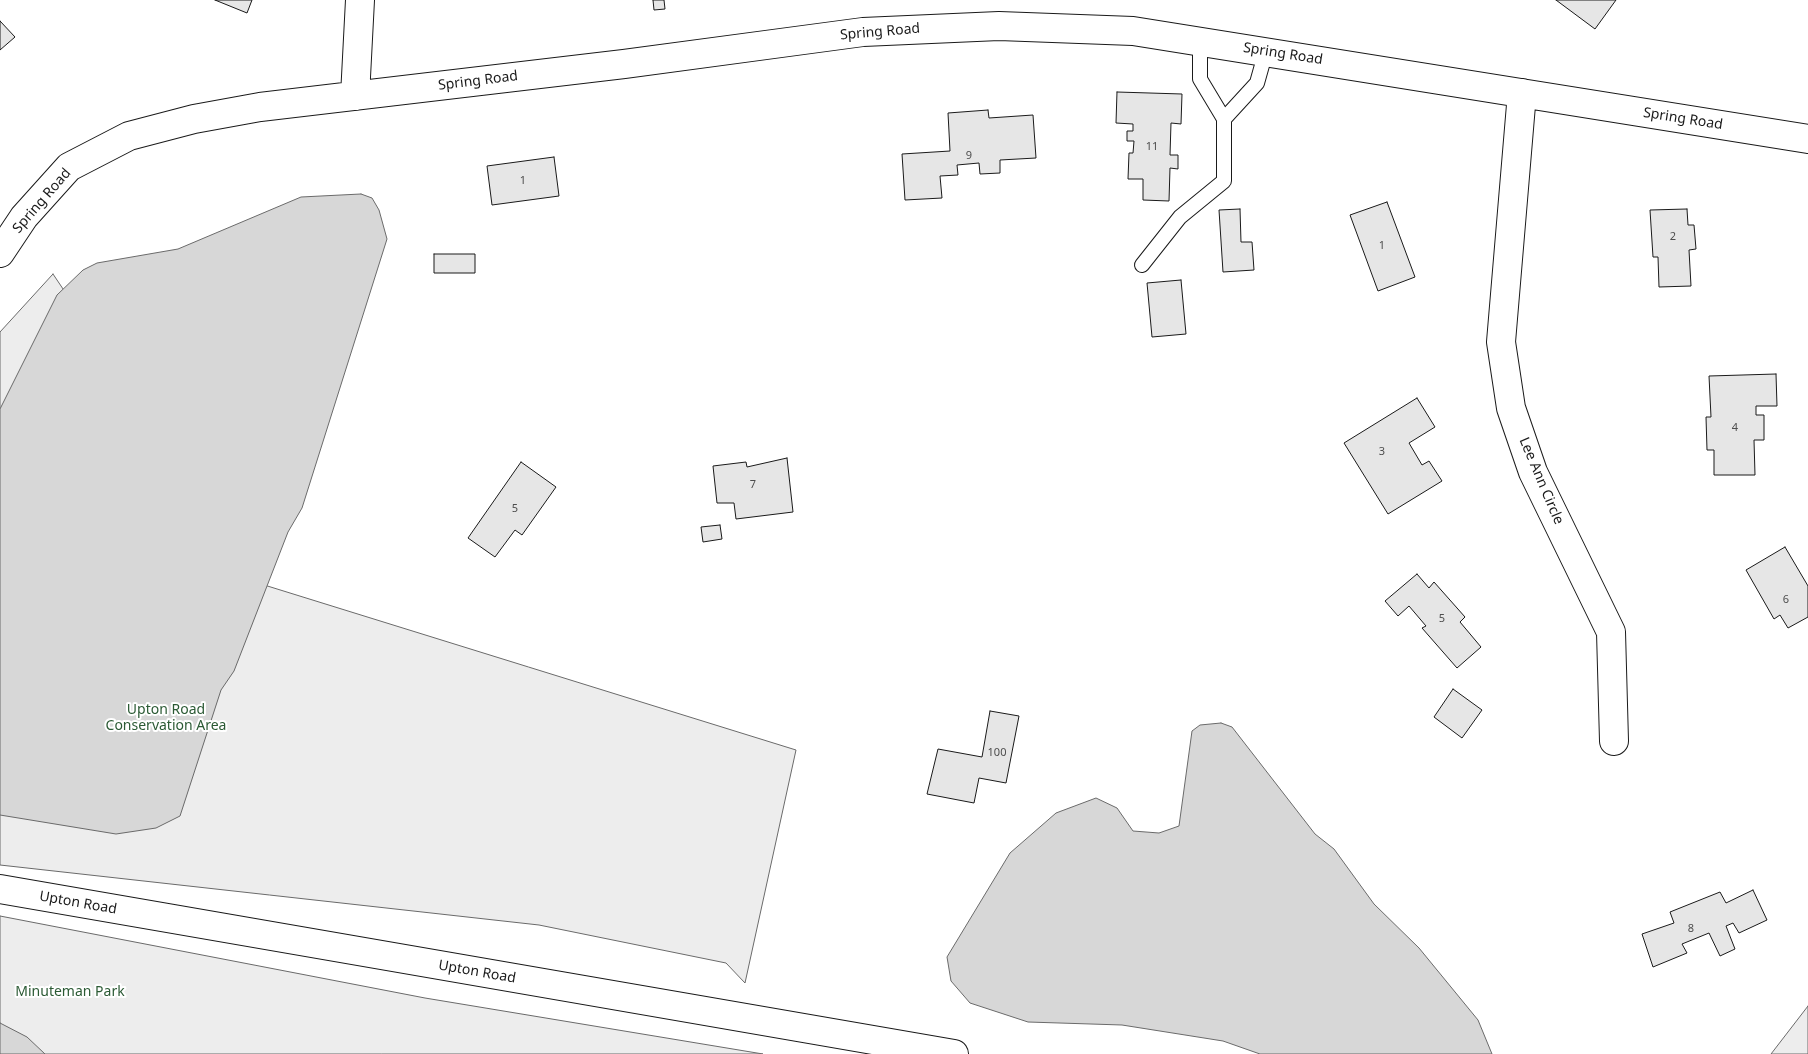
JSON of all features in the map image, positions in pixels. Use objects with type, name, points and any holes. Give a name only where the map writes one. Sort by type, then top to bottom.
[{"type":"street","points":[[355,96],[360,0]]},
{"type":"street","name":"Spring Road","points":[[0,253],[24,217],[69,167],[129,136],[203,117],[260,107],[624,64],[864,32],[999,26],[1134,31],[1200,40],[1808,139]]},
{"type":"street","name":"Lee Ann Circle","points":[[1522,93],[1501,342],[1511,408],[1533,472],[1611,632],[1614,741]]},
{"type":"street","name":"Upton Road","points":[[0,889],[954,1054]]},
{"type":"lane","points":[[1142,265],[1180,217],[1224,181],[1224,119],[1200,79],[1200,40]]},
{"type":"lane","points":[[1224,119],[1257,83],[1266,51]]},
{"type":"shaded area","points":[[361,194],[372,198],[379,210],[387,239],[302,508],[288,532],[234,671],[221,690],[180,816],[156,828],[116,834],[0,815],[0,409],[57,295],[83,270],[97,263],[178,249],[301,197]]},
{"type":"shaded area","name":"Upton Road Conservation Area","points":[[53,274],[261,584],[796,750],[745,983],[726,963],[539,925],[0,865],[0,332]]},
{"type":"shaded area","points":[[1221,723],[1232,727],[1315,834],[1334,849],[1374,904],[1419,948],[1478,1020],[1492,1054],[1260,1054],[1223,1041],[1122,1025],[1028,1022],[970,1003],[951,981],[947,957],[1010,853],[1056,813],[1096,798],[1117,808],[1133,831],[1159,833],[1179,826],[1192,731],[1200,725]]},
{"type":"shaded area","name":"Minuteman Park","points":[[0,916],[425,998],[763,1054],[0,1054]]},
{"type":"shaded area","points":[[1808,1006],[1808,1054],[1771,1054]]},
{"type":"shaded area","points":[[0,1023],[27,1037],[45,1054],[0,1054]]},
{"type":"building","points":[[215,0],[252,0],[247,13]]},
{"type":"building","points":[[653,0],[664,0],[665,9],[654,10]]},
{"type":"building","points":[[1556,0],[1616,0],[1595,29]]},
{"type":"building","points":[[0,21],[15,37],[0,50]]},
{"type":"building","points":[[1117,92],[1182,94],[1181,124],[1171,123],[1170,155],[1178,155],[1178,169],[1170,168],[1169,201],[1143,200],[1143,179],[1128,179],[1129,153],[1133,153],[1134,141],[1127,141],[1127,131],[1133,131],[1133,124],[1116,123]]},
{"type":"building","points":[[988,110],[989,118],[1033,115],[1036,158],[1000,160],[1000,173],[980,174],[979,163],[957,165],[958,175],[940,176],[942,198],[905,200],[902,154],[950,151],[948,113]]},
{"type":"building","points":[[554,157],[559,196],[492,205],[487,166]]},
{"type":"building","points":[[1387,202],[1415,277],[1378,291],[1350,215]]},
{"type":"building","points":[[1240,209],[1241,242],[1252,242],[1254,270],[1223,272],[1219,210]]},
{"type":"building","points":[[1687,209],[1688,225],[1694,225],[1696,249],[1689,250],[1691,286],[1659,287],[1658,257],[1653,257],[1650,210]]},
{"type":"building","points":[[434,254],[475,254],[475,273],[434,273]]},
{"type":"building","points":[[1181,280],[1186,334],[1152,337],[1147,283]]},
{"type":"building","points":[[1776,374],[1777,406],[1756,406],[1756,415],[1764,415],[1764,440],[1754,440],[1755,475],[1714,475],[1714,450],[1707,450],[1706,417],[1711,417],[1709,376]]},
{"type":"building","points":[[1417,398],[1435,427],[1409,443],[1422,465],[1429,461],[1442,481],[1388,514],[1344,443]]},
{"type":"building","points":[[787,458],[793,512],[736,519],[734,503],[717,503],[713,466],[746,462],[747,467]]},
{"type":"building","points":[[521,462],[556,487],[522,535],[515,530],[495,557],[468,538]]},
{"type":"building","points":[[720,525],[722,539],[703,542],[701,527]]},
{"type":"building","points":[[1785,547],[1808,586],[1808,617],[1788,628],[1780,615],[1774,619],[1746,570]]},
{"type":"building","points":[[1417,574],[1429,588],[1434,582],[1465,617],[1460,622],[1481,647],[1457,668],[1422,628],[1426,626],[1409,606],[1398,616],[1385,601]]},
{"type":"building","points":[[1453,689],[1482,710],[1462,738],[1434,717]]},
{"type":"building","points":[[990,711],[1019,716],[1006,783],[979,778],[974,803],[927,794],[938,749],[982,757]]},
{"type":"building","points":[[1753,890],[1767,920],[1739,933],[1733,923],[1726,926],[1735,949],[1720,956],[1709,933],[1682,944],[1687,953],[1653,967],[1642,934],[1674,923],[1670,912],[1720,892],[1726,903]]}]
